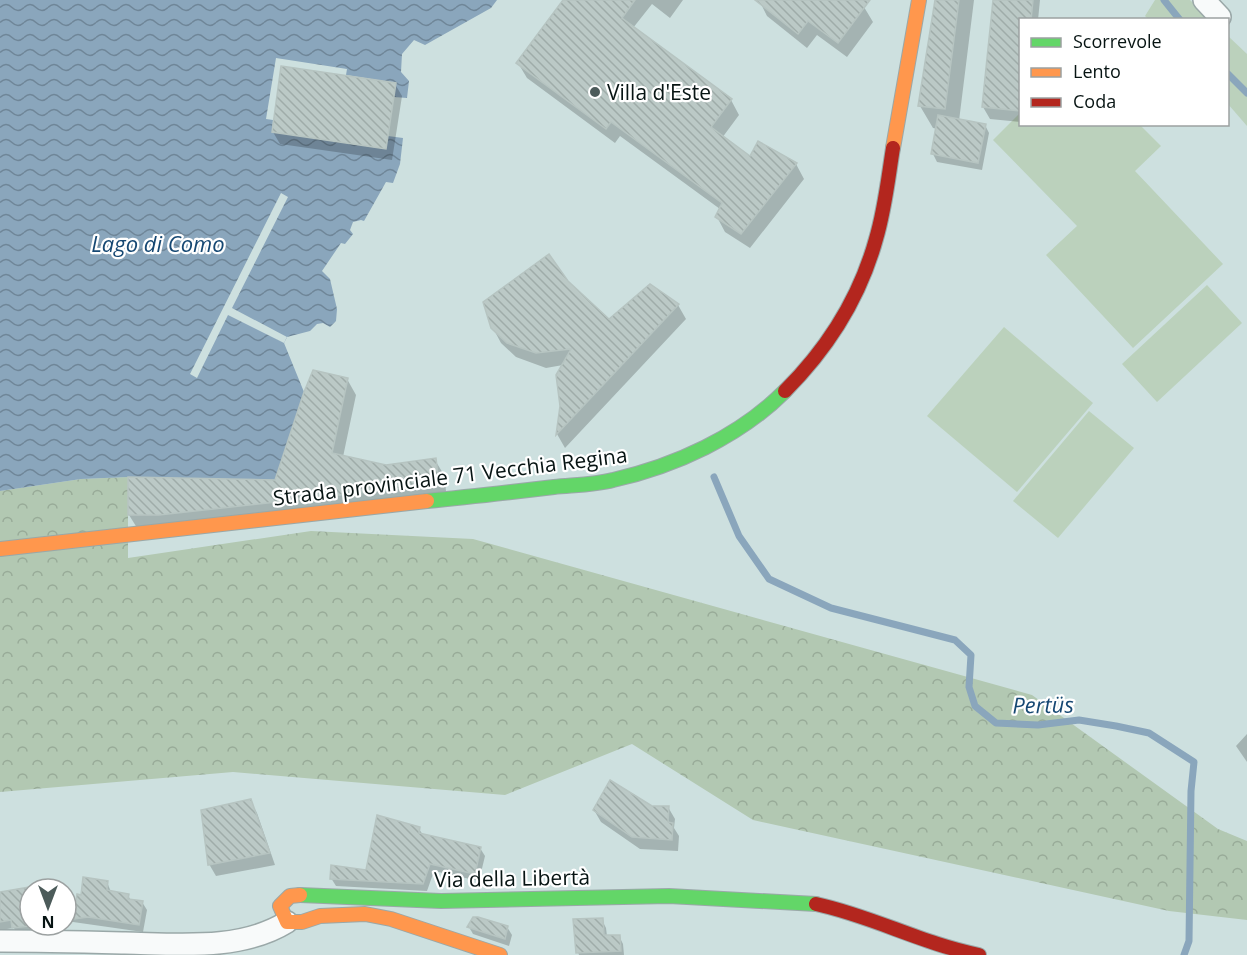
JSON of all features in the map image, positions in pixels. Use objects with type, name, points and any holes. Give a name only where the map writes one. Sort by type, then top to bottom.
[{"type":"street","name":"Strada provinciale 71 Vecchia Regina","points":[[0,549],[610,481],[649,472],[723,439],[755,418],[784,394],[834,334],[853,299],[873,248],[919,0]]},
{"type":"street","points":[[1204,0],[1220,17]]},
{"type":"street","name":"Via della Libertà","points":[[287,922],[280,906],[290,896],[307,894],[441,901],[669,896],[814,904],[847,911],[954,950],[979,955]]},
{"type":"street","points":[[0,941],[195,945],[245,939],[272,931],[287,922],[302,922],[320,916],[365,914],[391,919],[500,955]]},
{"type":"green space","points":[[1155,0],[1190,0],[1209,18],[1147,18],[1145,16]]},
{"type":"green space","points":[[1229,37],[1247,54],[1247,126],[1229,105]]},
{"type":"green space","points":[[1019,114],[1019,126],[1141,126],[1161,146],[1135,171],[1223,264],[1133,348],[1046,255],[1077,226],[993,140]]},
{"type":"green space","points":[[1207,285],[1242,323],[1157,402],[1122,364]]},
{"type":"green space","points":[[1004,327],[1093,403],[1017,492],[927,416]]},
{"type":"green space","points":[[1089,411],[1134,448],[1058,538],[1013,501]]},
{"type":"green space","points":[[128,477],[128,558],[311,531],[473,539],[1032,695],[1218,829],[1247,841],[1247,920],[1169,911],[753,820],[632,744],[505,795],[233,772],[0,792],[0,491],[81,479]]},
{"type":"water","name":"Lago di Como","points":[[0,0],[497,0],[491,8],[425,45],[414,40],[402,54],[401,72],[409,81],[407,98],[394,97],[396,83],[346,75],[347,69],[276,58],[266,119],[273,120],[272,132],[386,149],[388,136],[403,138],[400,164],[393,183],[386,182],[364,221],[353,222],[350,230],[353,234],[345,244],[341,243],[322,271],[330,279],[337,309],[336,321],[330,327],[323,323],[317,324],[310,331],[287,337],[284,343],[304,392],[283,457],[312,487],[267,480],[128,477],[81,479],[0,491]]},
{"type":"pier","points":[[281,193],[288,197],[232,308],[287,337],[284,343],[228,315],[197,378],[190,374]]},
{"type":"building","points":[[563,0],[635,0],[622,18],[732,99],[711,127],[750,156],[758,141],[797,163],[741,234],[715,217],[722,203],[611,122],[606,129],[516,63]]},
{"type":"building","points":[[755,0],[870,0],[838,43],[808,21],[798,34]]},
{"type":"building","points":[[935,0],[959,0],[945,109],[918,106]]},
{"type":"building","points":[[993,0],[1033,0],[1031,18],[1019,18],[1019,111],[982,107]]},
{"type":"building","points":[[281,66],[396,83],[386,149],[272,132]]},
{"type":"building","points":[[938,115],[986,124],[978,163],[931,154]]},
{"type":"building","points":[[549,254],[568,281],[609,319],[650,284],[679,304],[556,435],[560,406],[556,375],[571,349],[536,353],[507,343],[491,328],[483,302]]},
{"type":"building","points":[[313,370],[348,378],[332,453],[386,465],[436,458],[439,484],[159,515],[128,515],[128,477],[275,480]]},
{"type":"building","points":[[610,780],[652,806],[669,806],[668,822],[673,823],[672,840],[632,837],[593,810]]},
{"type":"building","points":[[251,799],[270,853],[208,865],[201,810]]},
{"type":"building","points":[[377,815],[420,827],[419,833],[481,847],[475,874],[430,864],[423,884],[330,879],[331,865],[366,870]]},
{"type":"building","points":[[83,877],[108,881],[107,890],[129,894],[128,899],[143,901],[139,925],[88,917],[78,918],[78,894],[81,895]]},
{"type":"building","points":[[18,889],[18,927],[12,928],[11,920],[0,922],[0,892]]},
{"type":"building","points":[[473,917],[508,926],[505,939],[467,927]]},
{"type":"building","points":[[603,918],[604,935],[620,935],[621,951],[576,953],[573,919]]},
{"type":"waterway","points":[[1164,0],[1178,18]]},
{"type":"waterway","points":[[1229,75],[1247,93]]},
{"type":"waterway","name":"Pertüs","points":[[714,477],[739,536],[769,579],[831,608],[955,640],[971,655],[969,687],[975,706],[996,723],[1038,725],[1079,720],[1116,726],[1149,733],[1194,762],[1191,791],[1189,941],[1184,955]]},
{"type":"traffic: fast","points":[[427,501],[606,482],[660,467],[727,436],[785,391]]},
{"type":"traffic: fast","points":[[300,895],[441,901],[669,896],[816,904]]},
{"type":"traffic: slow","points":[[893,148],[919,0]]},
{"type":"traffic: slow","points":[[0,549],[427,501]]},
{"type":"traffic: slow","points":[[300,895],[290,896],[280,906],[287,922],[302,922],[320,916],[365,914],[391,919],[500,955]]},
{"type":"traffic: jam","points":[[785,391],[828,340],[861,281],[879,228],[893,148]]},
{"type":"traffic: jam","points":[[816,904],[979,955]]},
{"type":"place","name":"Villa d'Este","points":[[595,92]]}]
